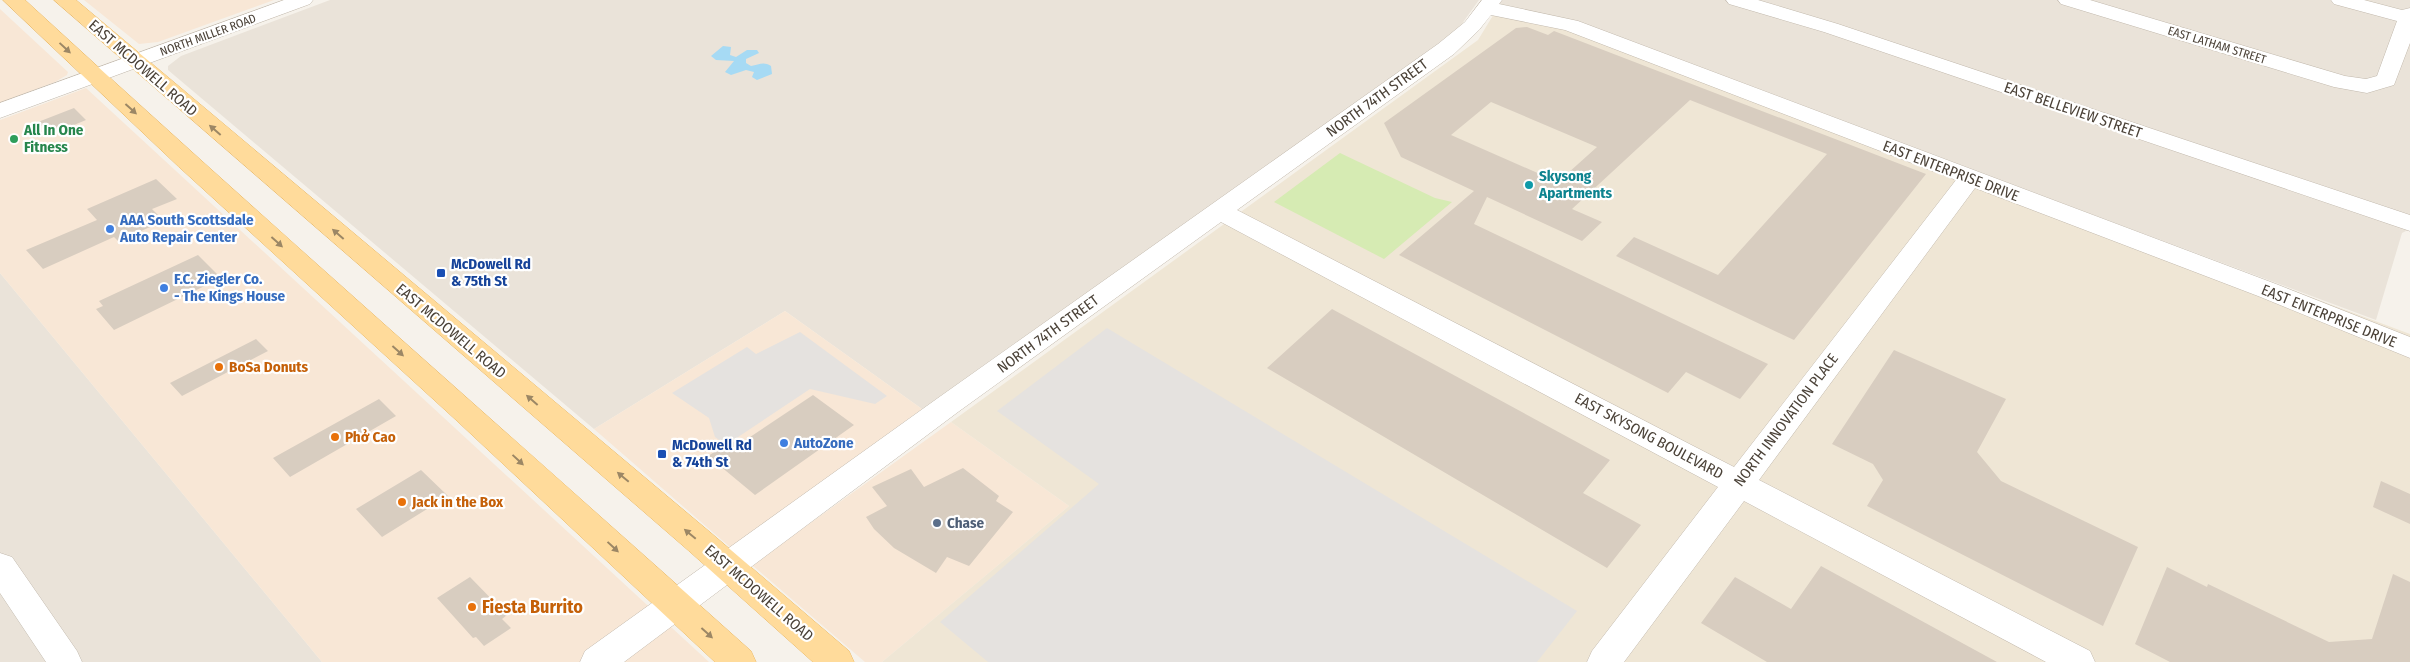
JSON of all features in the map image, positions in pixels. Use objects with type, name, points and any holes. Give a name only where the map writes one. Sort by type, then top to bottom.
[{"type":"main road","points":[[13,0],[739,662]]},
{"type":"main road","name":"EAST MCDOWELL ROAD","points":[[64,0],[728,566],[837,662]]},
{"type":"street","name":"NORTH MILLER ROAD","points":[[0,111],[302,0]]},
{"type":"street","name":"EAST BELLEVIEW STREET","points":[[1736,0],[1831,28],[2410,224]]},
{"type":"street","name":"EAST LATHAM STREET","points":[[2068,0],[2342,82],[2367,86],[2386,80],[2409,16]]},
{"type":"street","points":[[2342,0],[2409,16]]},
{"type":"street","name":"EAST ENTERPRISE DRIVE","points":[[1489,4],[1571,25],[2267,290],[2410,348]]},
{"type":"street","name":"NORTH 74TH STREET","points":[[597,662],[1220,210],[1450,46],[1472,26],[1489,4]]},
{"type":"street","name":"NORTH INNOVATION PLACE","points":[[1604,662],[1969,178]]},
{"type":"street","name":"EAST SKYSONG BOULEVARD","points":[[1220,210],[2078,662]]},
{"type":"street","points":[[0,566],[65,662]]},
{"type":"shaded area","points":[[84,0],[274,0],[158,42],[139,44]]},
{"type":"shaded area","points":[[330,0],[1479,0],[1461,25],[1442,42],[922,409],[785,311],[594,429],[168,70],[168,66],[181,56]]},
{"type":"shaded area","points":[[1480,0],[2410,0],[2410,229],[2402,233],[2376,320],[1567,19]]},
{"type":"shaded area","points":[[1500,4],[1567,19],[2410,334],[2410,662],[882,662],[1069,506],[951,422],[1478,40]]},
{"type":"shaded area","points":[[0,9],[68,72],[67,75],[55,82],[0,103]]},
{"type":"shaded area","points":[[86,88],[709,662],[322,662],[0,273],[0,120]]},
{"type":"shaded area","points":[[0,273],[322,662],[0,662]]},
{"type":"shaded area","points":[[785,311],[922,409],[731,548],[594,429]]},
{"type":"shaded area","points":[[1107,328],[1577,611],[1537,662],[988,662],[940,622],[1099,484],[997,411]]},
{"type":"shaded area","points":[[800,332],[887,396],[875,404],[810,389],[726,445],[715,437],[709,418],[672,393],[747,347],[756,354]]},
{"type":"shaded area","points":[[951,422],[1069,506],[882,662],[865,662],[752,565]]},
{"type":"green space","points":[[1340,153],[1435,198],[1452,202],[1384,259],[1274,202]]},
{"type":"water","points":[[723,46],[731,47],[730,55],[736,57],[747,50],[757,50],[759,53],[746,59],[746,63],[751,66],[763,64],[771,66],[772,74],[757,80],[752,77],[754,72],[746,70],[731,75],[725,72],[734,61],[716,60],[711,56]]},
{"type":"building","name":"Skysong Apartments","points":[[1527,27],[1548,35],[1554,31],[1926,174],[1794,340],[1616,256],[1634,237],[1718,275],[1827,154],[1690,100],[1572,209],[1602,222],[1582,241],[1487,197],[1474,224],[1768,364],[1740,399],[1686,372],[1668,393],[1399,255],[1474,191],[1401,157],[1384,123],[1516,28]],"holes":[[[1491,102],[1597,147],[1558,182],[1451,135]]]},
{"type":"building","points":[[74,108],[86,120],[50,135],[38,122]]},
{"type":"building","name":"AAA South Scottsdale Auto Repair Center","points":[[156,179],[177,199],[152,209],[164,221],[118,241],[114,237],[43,269],[26,250],[97,220],[87,209]]},
{"type":"building","name":"F.C. Ziegler Co. - The Kings House","points":[[198,255],[221,278],[114,330],[96,309],[103,306],[99,301]]},
{"type":"building","points":[[1332,309],[1610,460],[1583,493],[1641,525],[1607,568],[1267,368]]},
{"type":"building","name":"BoSa Donuts","points":[[256,339],[268,351],[182,396],[170,383]]},
{"type":"building","points":[[1894,350],[2006,399],[1977,452],[2001,481],[2138,547],[2103,626],[1867,506],[1883,480],[1873,464],[1832,444]]},
{"type":"building","name":"AutoZone","points":[[813,395],[854,425],[755,495],[708,456],[732,441],[738,445]]},
{"type":"building","name":"Phở Cao","points":[[379,399],[396,416],[290,477],[273,458]]},
{"type":"building","name":"Chase","points":[[963,468],[999,496],[996,501],[1013,512],[969,566],[947,557],[936,573],[894,548],[874,529],[866,517],[887,506],[872,487],[911,469],[924,487]]},
{"type":"building","name":"Jack in the Box","points":[[421,470],[448,496],[382,537],[356,509]]},
{"type":"building","points":[[2381,481],[2410,494],[2410,524],[2373,507]]},
{"type":"building","points":[[1821,566],[1997,662],[1767,662],[1701,623],[1735,577],[1791,609]]},
{"type":"building","points":[[2167,567],[2207,587],[2208,584],[2329,642],[2372,639],[2393,574],[2410,582],[2410,662],[2170,662],[2135,644]]},
{"type":"building","name":"Fiesta Burrito","points":[[470,577],[507,615],[502,619],[511,628],[484,646],[476,637],[473,638],[437,598]]},
{"type":"place","name":"All In One Fitness","points":[[14,139]]},
{"type":"place","name":"Skysong Apartments","points":[[1529,185]]},
{"type":"place","name":"AAA South Scottsdale Auto Repair Center","points":[[110,229]]},
{"type":"place","name":"McDowell Rd & 75th St","points":[[441,273]]},
{"type":"place","name":"F.C. Ziegler Co. - The Kings House","points":[[164,288]]},
{"type":"place","name":"BoSa Donuts","points":[[219,367]]},
{"type":"place","name":"Phở Cao","points":[[335,437]]},
{"type":"place","name":"AutoZone","points":[[784,443]]},
{"type":"place","name":"McDowell Rd & 74th St","points":[[662,454]]},
{"type":"place","name":"Jack in the Box","points":[[402,502]]},
{"type":"place","name":"Chase","points":[[937,523]]},
{"type":"place","name":"Fiesta Burrito","points":[[472,607]]}]
